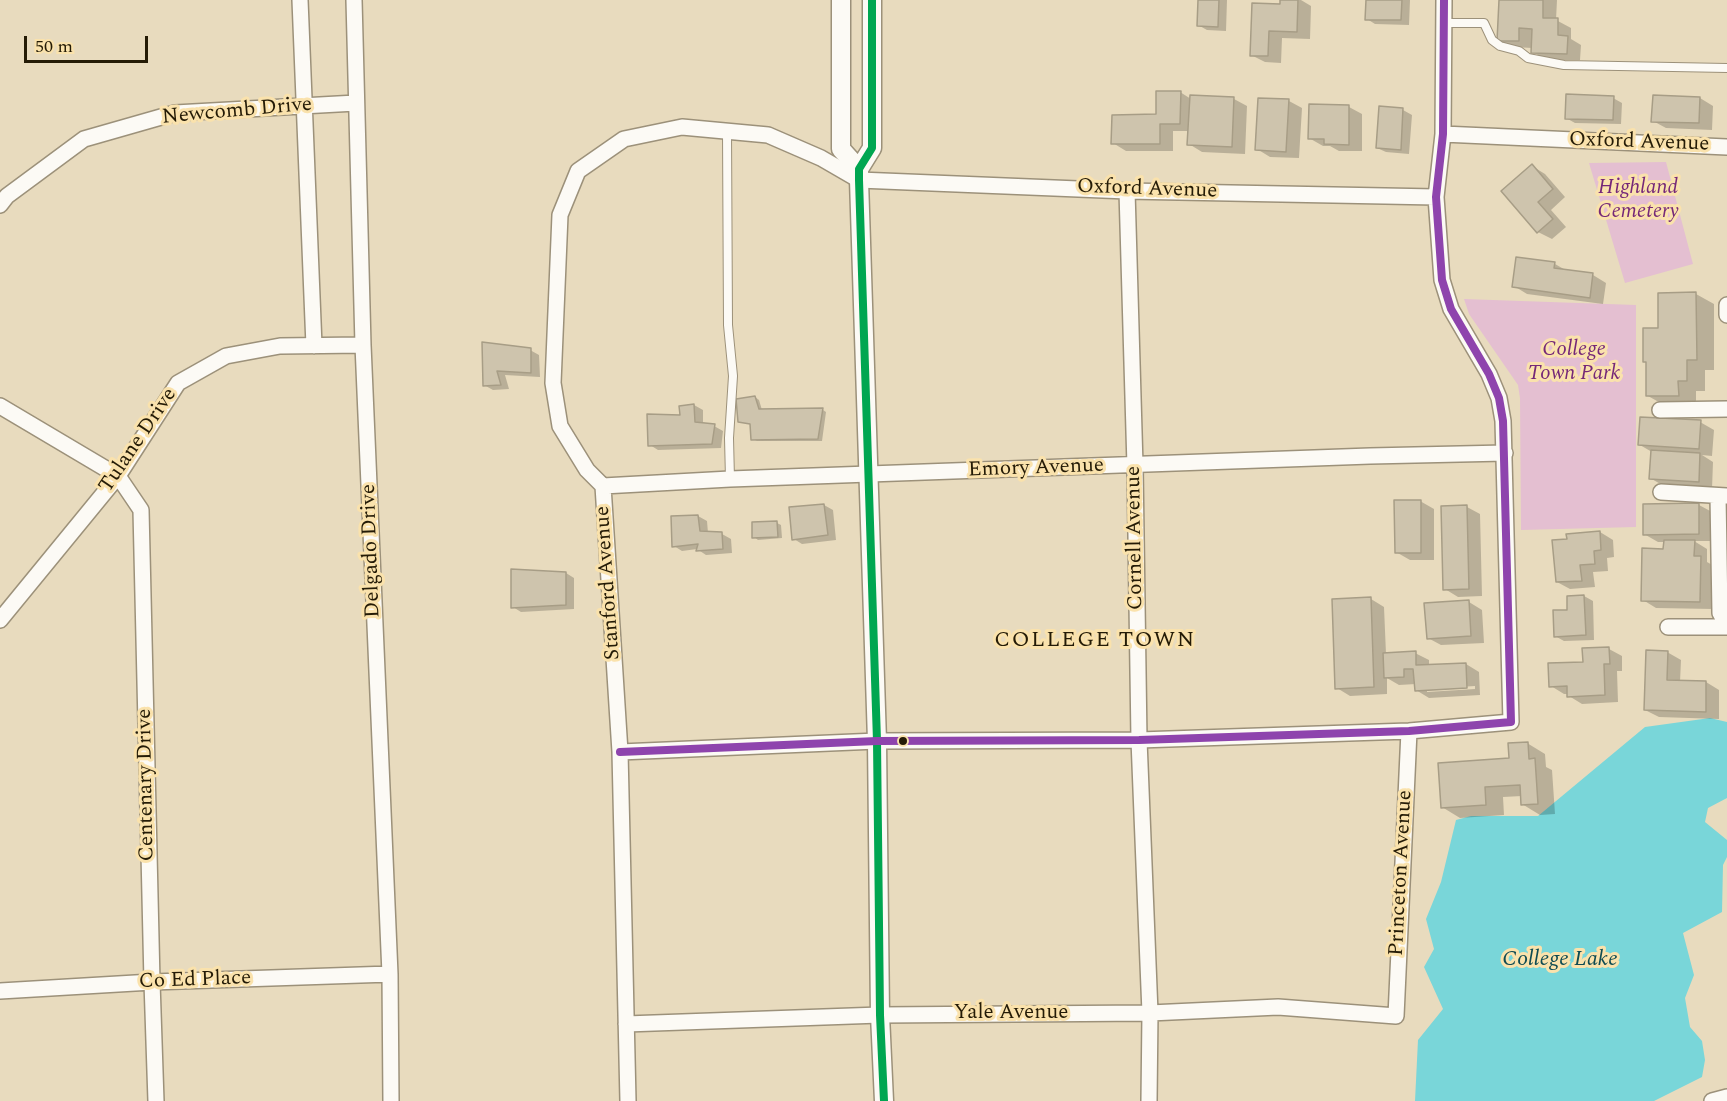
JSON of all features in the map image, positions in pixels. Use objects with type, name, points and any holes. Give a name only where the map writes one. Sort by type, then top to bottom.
[{"type":"street","points":[[300,0],[314,346]]},
{"type":"street","name":"Delgado Drive","points":[[354,0],[363,345],[390,974],[391,1101]]},
{"type":"street","points":[[842,0],[841,148],[859,175]]},
{"type":"street","points":[[872,0],[872,148],[859,175],[870,476],[877,741],[880,1015],[884,1101]]},
{"type":"street","points":[[620,752],[877,741],[1139,740],[1409,731],[1511,722],[1505,453],[1499,398],[1477,352],[1451,309],[1442,279],[1436,197],[1443,134],[1444,0]]},
{"type":"street","name":"Newcomb Drive","points":[[0,205],[6,196],[84,139],[175,113],[356,103]]},
{"type":"street","name":"Stanford Avenue","points":[[628,1101],[620,752],[603,486],[587,470],[560,426],[554,383],[560,215],[578,171],[624,139],[682,127],[768,135],[859,175]]},
{"type":"street","name":"Oxford Avenue","points":[[1443,134],[1727,147]]},
{"type":"street","name":"Oxford Avenue","points":[[859,175],[1127,191],[1436,197]]},
{"type":"street","name":"Cornell Avenue","points":[[1127,191],[1135,466],[1139,740],[1150,1013],[1149,1101]]},
{"type":"street","points":[[1727,305],[1727,315]]},
{"type":"street","name":"Tulane Drive","points":[[0,620],[118,476],[178,383],[226,356],[280,346],[363,345]]},
{"type":"street","points":[[0,405],[118,476]]},
{"type":"street","points":[[1660,410],[1727,410]]},
{"type":"street","name":"Emory Avenue","points":[[603,486],[730,479],[1505,453]]},
{"type":"street","name":"Centenary Drive","points":[[118,476],[141,510],[156,1101]]},
{"type":"street","points":[[1661,492],[1723,496],[1720,613],[1727,627],[1668,627]]},
{"type":"street","name":"Princeton Avenue","points":[[1396,1016],[1409,731]]},
{"type":"street","name":"Co Ed Place","points":[[0,991],[152,982],[390,974]]},
{"type":"street","name":"Yale Avenue","points":[[626,1024],[880,1015],[1150,1013],[1278,1007],[1396,1016]]},
{"type":"lane","points":[[1444,23],[1484,23],[1492,40],[1500,46],[1519,51],[1528,58],[1564,65],[1727,68]]},
{"type":"lane","points":[[727,131],[728,325],[732,376],[730,479]]},
{"type":"green space","name":"Highland Cemetery","points":[[1666,162],[1693,264],[1625,283],[1589,163]]},
{"type":"green space","name":"College Town Park","points":[[1464,299],[1636,305],[1636,527],[1521,530],[1518,385],[1469,314]]},
{"type":"water","name":"College Lake","points":[[1710,718],[1727,722],[1727,798],[1708,808],[1705,822],[1727,840],[1727,857],[1723,865],[1722,912],[1683,933],[1694,975],[1685,998],[1690,1027],[1702,1041],[1705,1060],[1702,1077],[1654,1101],[1415,1101],[1418,1040],[1443,1009],[1424,967],[1434,949],[1426,919],[1441,882],[1456,820],[1471,816],[1538,816],[1645,727]]},
{"type":"building","points":[[1198,0],[1219,0],[1218,27],[1197,26]]},
{"type":"building","points":[[1280,0],[1298,0],[1297,32],[1269,31],[1268,56],[1250,56],[1252,3],[1280,4]]},
{"type":"building","points":[[1366,0],[1402,0],[1401,20],[1365,20]]},
{"type":"building","points":[[1499,0],[1543,0],[1543,18],[1558,18],[1558,35],[1568,36],[1567,54],[1531,53],[1532,29],[1519,28],[1519,41],[1497,41]]},
{"type":"building","points":[[1156,91],[1181,91],[1180,124],[1160,124],[1160,144],[1111,144],[1112,115],[1156,114]]},
{"type":"building","points":[[1566,94],[1614,96],[1613,120],[1565,119]]},
{"type":"building","points":[[1190,95],[1234,97],[1232,147],[1187,145]]},
{"type":"building","points":[[1653,95],[1700,97],[1699,123],[1651,122]]},
{"type":"building","points":[[1258,98],[1289,99],[1286,152],[1255,150]]},
{"type":"building","points":[[1309,104],[1349,105],[1349,145],[1324,144],[1324,139],[1308,139]]},
{"type":"building","points":[[1379,106],[1403,108],[1401,150],[1376,148]]},
{"type":"building","points":[[1532,164],[1553,189],[1538,202],[1553,219],[1537,233],[1501,191]]},
{"type":"building","points":[[1516,257],[1555,262],[1554,268],[1593,273],[1590,298],[1512,287]]},
{"type":"building","points":[[1696,292],[1697,360],[1687,360],[1687,381],[1678,381],[1679,396],[1646,396],[1643,328],[1658,328],[1658,293]]},
{"type":"building","points":[[482,342],[531,348],[531,373],[497,371],[501,385],[483,386]]},
{"type":"building","points":[[755,396],[759,409],[823,408],[818,439],[751,440],[750,424],[738,422],[736,399]]},
{"type":"building","points":[[694,404],[695,422],[715,424],[712,444],[648,446],[647,414],[680,415],[679,406]]},
{"type":"building","points":[[1640,417],[1701,420],[1699,449],[1638,445]]},
{"type":"building","points":[[1651,450],[1700,453],[1699,482],[1649,479]]},
{"type":"building","points":[[1394,500],[1421,500],[1421,553],[1395,553]]},
{"type":"building","points":[[1699,503],[1699,534],[1643,535],[1643,504]]},
{"type":"building","points":[[824,504],[828,535],[792,540],[789,507]]},
{"type":"building","points":[[1467,505],[1469,589],[1443,590],[1441,506]]},
{"type":"building","points":[[698,515],[700,531],[722,532],[723,549],[696,551],[698,544],[672,547],[671,516]]},
{"type":"building","points":[[777,521],[778,537],[752,538],[752,522]]},
{"type":"building","points":[[1600,531],[1601,550],[1594,551],[1595,564],[1580,565],[1582,581],[1556,582],[1552,540],[1567,539],[1566,534]]},
{"type":"building","points":[[1664,540],[1695,540],[1694,556],[1701,556],[1700,602],[1641,601],[1642,548],[1663,549]]},
{"type":"building","points":[[511,569],[566,572],[566,605],[511,608]]},
{"type":"building","points":[[1584,595],[1586,635],[1554,637],[1553,610],[1567,610],[1567,596]]},
{"type":"building","points":[[1371,597],[1374,687],[1335,689],[1332,599]]},
{"type":"building","points":[[1469,600],[1471,636],[1427,639],[1424,603]]},
{"type":"building","points":[[1609,647],[1610,664],[1604,664],[1605,695],[1567,697],[1567,686],[1549,687],[1548,663],[1583,662],[1582,648]]},
{"type":"building","points":[[1646,650],[1668,651],[1667,680],[1706,681],[1706,712],[1644,710]]},
{"type":"building","points":[[1416,651],[1416,665],[1466,663],[1467,688],[1415,691],[1413,669],[1404,669],[1404,677],[1384,678],[1383,653]]},
{"type":"building","points":[[1528,742],[1529,759],[1535,758],[1538,804],[1521,805],[1520,785],[1485,787],[1486,805],[1441,808],[1438,763],[1509,758],[1508,743]]},
{"type":"transit line","points":[[872,0],[872,148],[859,169],[859,180],[877,741],[880,1015],[884,1101]]},
{"type":"transit line","points":[[620,752],[877,741],[1139,740],[1409,731],[1511,722],[1503,421],[1499,398],[1489,374],[1451,309],[1442,280],[1436,197],[1443,134],[1444,0]]},
{"type":"district","name":"COLLEGE TOWN","points":[[1095,642]]}]
